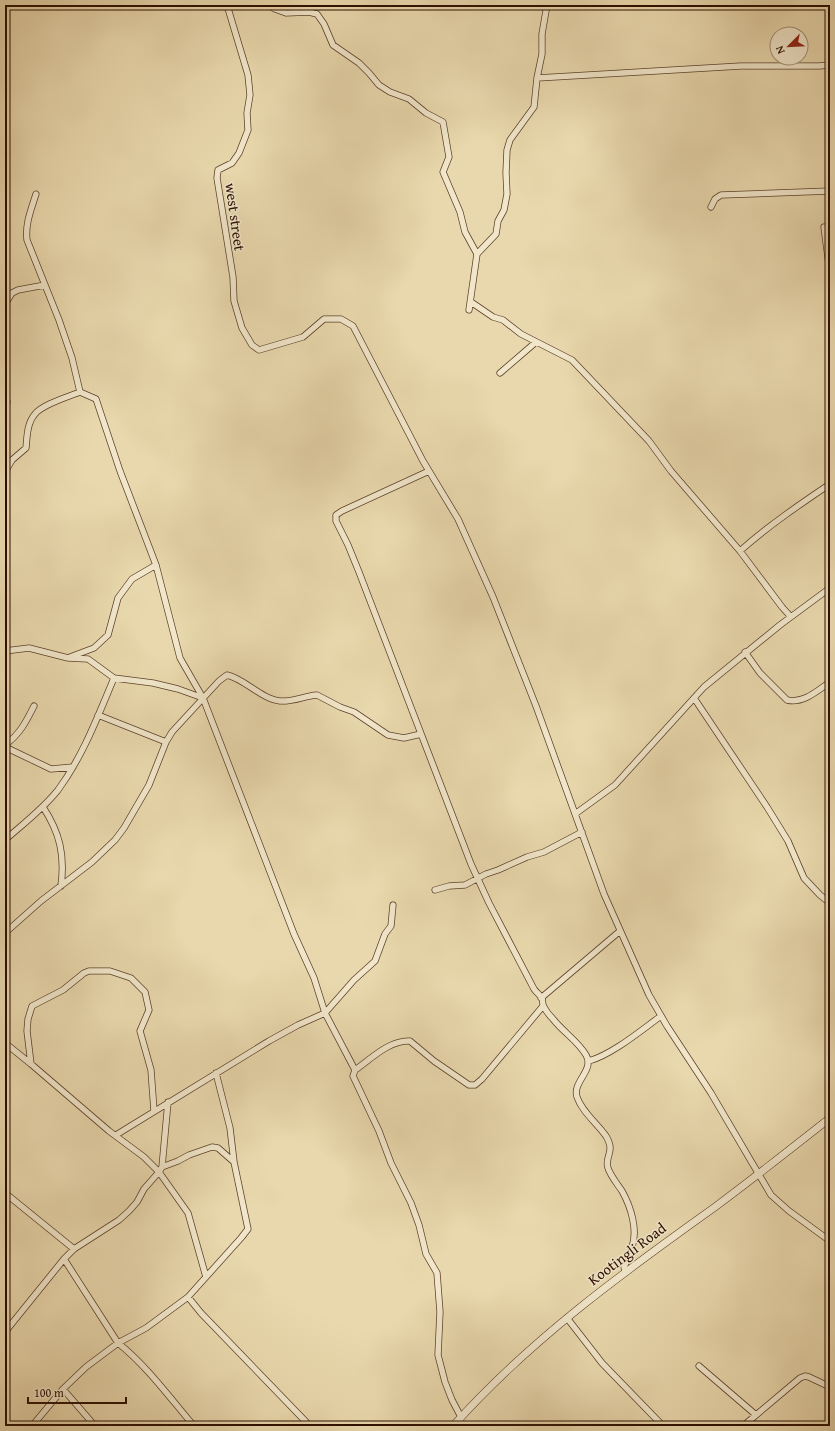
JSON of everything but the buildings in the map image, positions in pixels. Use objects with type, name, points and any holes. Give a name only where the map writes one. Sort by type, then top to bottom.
[{"type":"street","name":"west street","points":[[227,5],[248,75],[250,95],[246,114],[248,130],[239,153],[232,163],[218,170],[217,178],[233,277],[234,301],[242,328],[252,345],[259,350],[303,337],[324,320],[341,319],[353,326],[429,471]]},
{"type":"street","points":[[268,5],[286,13],[309,12],[317,14],[324,24],[333,45],[359,63],[380,85],[390,92],[409,99],[426,113],[442,122],[449,158],[443,172],[460,212],[465,232],[477,254],[469,310]]},
{"type":"street","points":[[477,254],[496,234],[498,221],[504,210],[507,194],[507,150],[510,140],[534,107],[537,78],[542,54],[542,34],[547,5]]},
{"type":"street","points":[[537,78],[741,66],[830,65]]},
{"type":"street","points":[[711,207],[715,199],[721,194],[830,191]]},
{"type":"street","points":[[36,194],[28,218],[27,236],[72,358],[80,392]]},
{"type":"street","points":[[824,227],[830,273]]},
{"type":"street","points":[[5,304],[12,293],[18,290],[45,285]]},
{"type":"street","points":[[471,302],[493,317],[504,320],[521,334],[572,360],[649,441],[671,471],[740,551],[791,616]]},
{"type":"street","points":[[500,373],[536,342]]},
{"type":"street","points":[[5,472],[12,460],[26,448],[28,429],[35,414],[50,404],[80,392],[96,399],[120,471],[156,565],[180,658],[204,698],[294,934],[314,978],[325,1013],[354,1070],[353,1076],[379,1131],[391,1163],[411,1203],[419,1225],[426,1254],[436,1273],[440,1312],[438,1355],[447,1388],[461,1417]]},
{"type":"street","points":[[5,393],[7,402],[5,407]]},
{"type":"street","points":[[625,1271],[624,1267],[633,1246],[634,1231],[631,1213],[624,1194],[609,1170],[607,1163],[610,1154],[610,1144],[606,1136],[581,1106],[576,1093],[589,1061],[581,1048],[554,1021],[543,1006],[541,998],[534,989],[478,879],[356,565],[336,520],[336,515],[342,511],[429,471],[458,519],[493,597],[536,706],[604,894],[649,994],[661,1016],[711,1093],[771,1195],[789,1211],[830,1241]]},
{"type":"street","points":[[740,551],[773,524],[830,484]]},
{"type":"street","points":[[68,658],[94,648],[103,640],[108,634],[118,598],[132,580],[156,565]]},
{"type":"street","points":[[576,814],[615,786],[704,687],[745,652],[830,588]]},
{"type":"street","points":[[5,651],[29,648],[68,658],[88,660],[114,678],[178,688],[204,698]]},
{"type":"street","points":[[745,652],[760,673],[787,700],[798,701],[808,697],[830,682]]},
{"type":"street","points":[[6,930],[106,850],[124,828],[149,785],[166,742],[172,732],[219,681],[227,675],[234,677],[278,701],[290,701],[317,695],[340,707],[354,712],[388,735],[404,738],[421,734]]},
{"type":"street","points":[[5,840],[43,807],[58,790],[83,749],[114,678]]},
{"type":"street","points":[[694,698],[788,841],[804,878],[830,903]]},
{"type":"street","points":[[34,706],[16,737],[5,746],[51,768],[73,767]]},
{"type":"street","points":[[98,715],[166,742]]},
{"type":"street","points":[[43,807],[52,821],[61,844],[63,869],[61,886]]},
{"type":"street","points":[[435,890],[449,886],[465,885],[486,874],[527,857],[544,852],[582,832]]},
{"type":"street","points":[[116,1135],[268,1041],[325,1013],[354,980],[375,961],[385,934],[391,926],[393,905]]},
{"type":"street","points":[[541,998],[620,931]]},
{"type":"street","points":[[31,1064],[27,1031],[28,1019],[32,1006],[64,990],[84,973],[89,971],[110,971],[131,978],[145,992],[149,1010],[140,1031],[151,1070],[154,1111]]},
{"type":"street","points":[[354,1070],[389,1046],[401,1041],[410,1041],[434,1061],[463,1081],[469,1085],[475,1085],[543,1006]]},
{"type":"street","points":[[589,1061],[597,1058],[629,1039],[661,1016]]},
{"type":"street","points":[[5,1043],[110,1131],[161,1169],[188,1213],[206,1277]]},
{"type":"street","points":[[32,1426],[62,1389],[86,1367],[118,1342],[146,1328],[188,1297],[248,1229],[234,1162],[230,1128],[216,1073]]},
{"type":"street","points":[[161,1169],[168,1102]]},
{"type":"street","name":"Kootingli Road","points":[[453,1426],[511,1366],[536,1343],[625,1271],[759,1174],[830,1118]]},
{"type":"street","points":[[5,1332],[64,1259],[74,1249],[119,1220],[129,1211],[137,1202],[144,1189],[161,1169],[189,1155],[212,1147],[218,1148],[234,1162]]},
{"type":"street","points":[[5,1193],[74,1249]]},
{"type":"street","points":[[64,1259],[118,1342],[144,1368],[194,1426]]},
{"type":"street","points":[[188,1297],[201,1313],[310,1426]]},
{"type":"street","points":[[567,1318],[602,1363],[663,1426]]},
{"type":"street","points":[[699,1366],[756,1415]]},
{"type":"street","points":[[743,1426],[800,1378],[805,1376],[830,1387]]},
{"type":"street","points":[[62,1389],[95,1426]]}]
